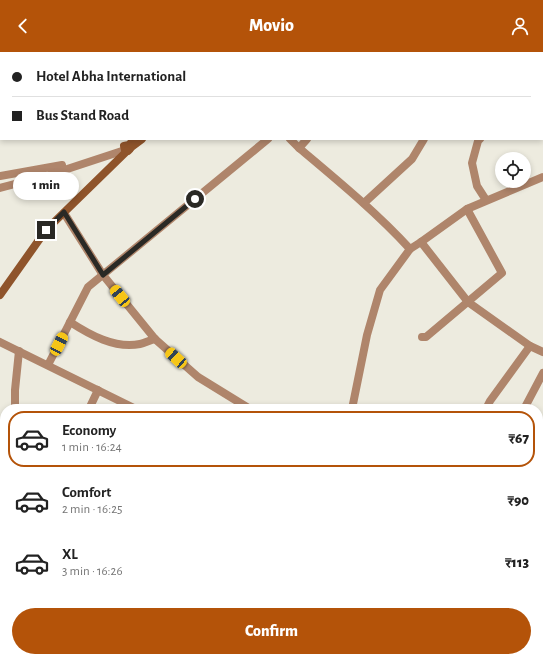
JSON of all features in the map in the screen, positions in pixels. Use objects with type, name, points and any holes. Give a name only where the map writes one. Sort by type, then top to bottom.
[{"type":"main road","points":[[0,295],[46,230],[128,147],[140,140]]},
{"type":"street","points":[[48,365],[88,287],[267,140]]},
{"type":"street","points":[[291,140],[364,203],[410,248]]},
{"type":"street","points":[[299,148],[306,140]]},
{"type":"street","points":[[364,203],[412,159],[423,140]]},
{"type":"street","points":[[479,140],[472,163],[477,186],[486,200]]},
{"type":"street","points":[[0,176],[55,168],[128,147]]},
{"type":"street","points":[[0,188],[49,175],[128,147]]},
{"type":"street","points":[[353,404],[366,335],[380,290],[410,248],[421,242],[467,209],[543,177]]},
{"type":"street","points":[[422,337],[426,338],[502,273],[467,209]]},
{"type":"street","points":[[64,212],[103,275],[155,339],[198,377],[242,404]]},
{"type":"street","points":[[421,242],[468,302],[530,346],[543,352]]},
{"type":"street","points":[[70,322],[88,334],[125,345],[140,344],[155,339]]},
{"type":"street","points":[[0,342],[126,404]]},
{"type":"street","points":[[488,404],[530,346]]},
{"type":"street","points":[[15,404],[15,390],[20,351]]},
{"type":"street","points":[[527,404],[543,373]]},
{"type":"street","points":[[92,404],[98,390]]},
{"type":"route","points":[[46,230],[64,212],[103,275],[195,199]]}]
